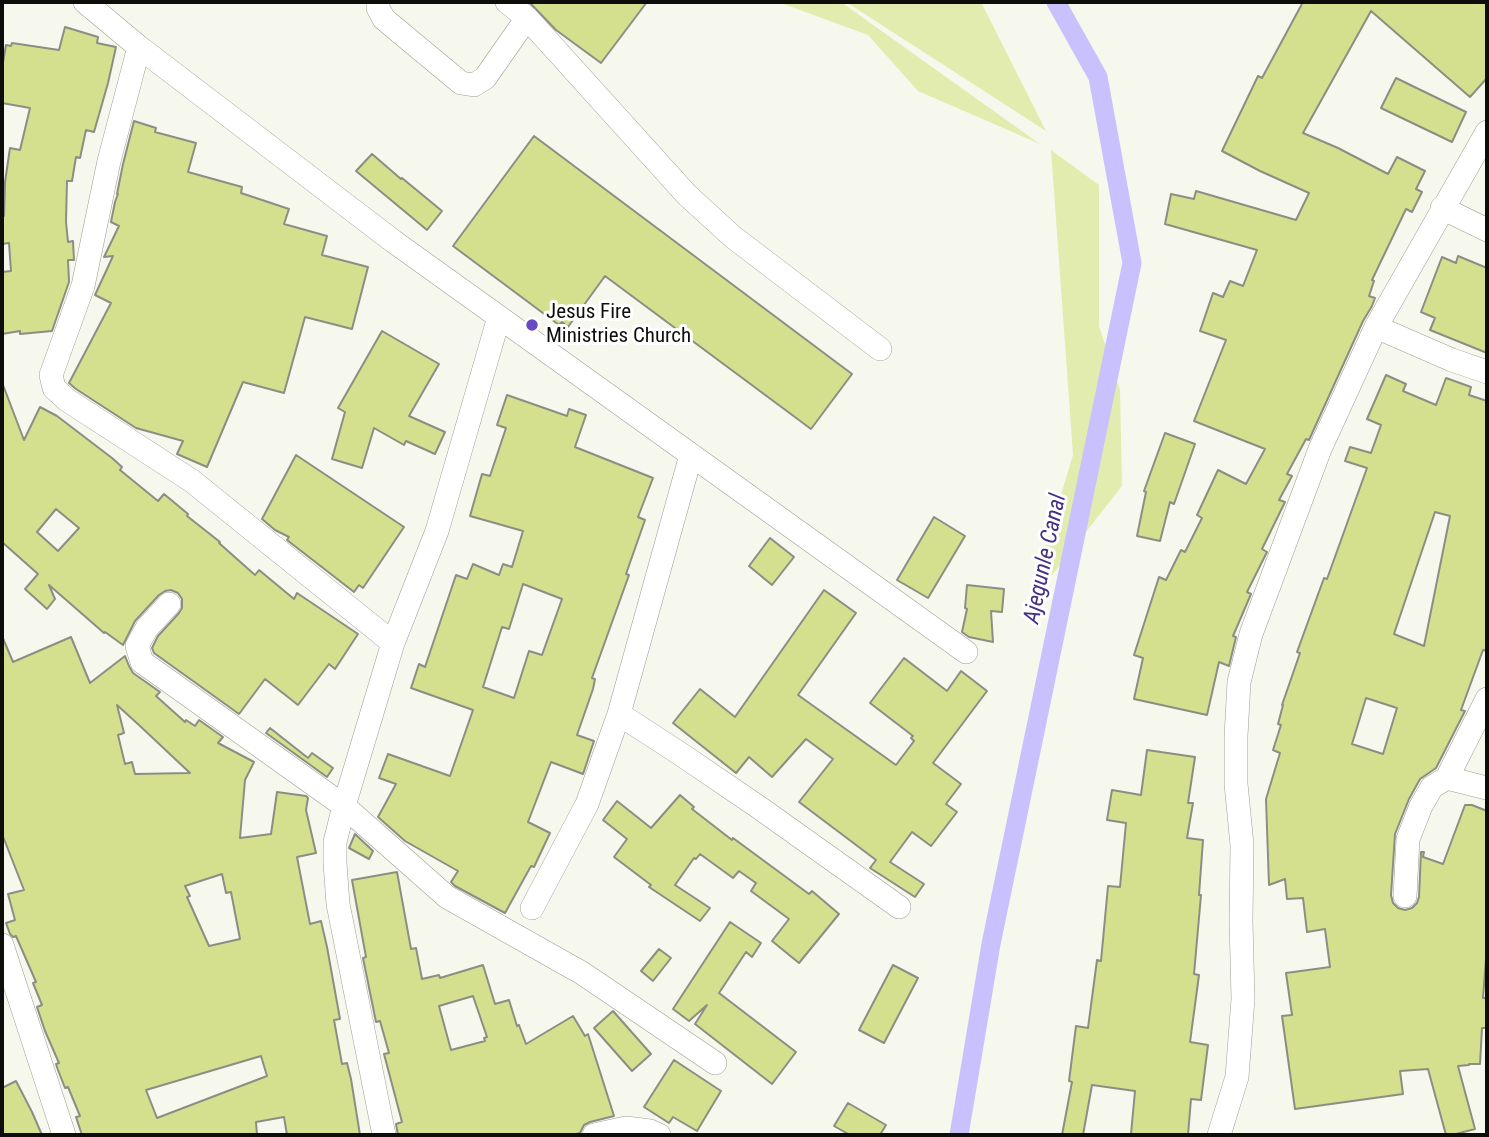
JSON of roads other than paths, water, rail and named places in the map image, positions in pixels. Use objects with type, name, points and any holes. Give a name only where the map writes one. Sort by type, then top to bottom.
[{"type":"street","points":[[85,2],[139,47],[383,233],[966,652]]},
{"type":"street","points":[[378,2],[384,19],[461,83],[474,85],[485,78],[527,18]]},
{"type":"street","points":[[507,2],[527,18],[696,204],[733,237],[880,349]]},
{"type":"street","points":[[139,47],[109,161],[83,286],[51,374],[54,388],[67,400],[192,481],[393,643]]},
{"type":"street","points":[[1219,1135],[1237,1077],[1243,999],[1242,845],[1236,784],[1236,736],[1239,682],[1251,634],[1320,449],[1376,327],[1487,132]]},
{"type":"street","points":[[1443,208],[1487,230]]},
{"type":"street","points":[[384,1135],[338,904],[335,842],[393,643],[437,531],[499,317]]},
{"type":"street","points":[[1376,327],[1487,372]]},
{"type":"street","points":[[532,908],[587,804],[619,714],[691,455]]},
{"type":"street","points":[[169,604],[147,628],[137,646],[142,662],[344,806],[447,897],[582,973],[715,1063]]},
{"type":"street","points":[[1405,896],[1408,839],[1421,807],[1432,788],[1447,778],[1487,699]]},
{"type":"street","points":[[619,714],[680,753],[899,907]]},
{"type":"street","points":[[1447,778],[1487,788]]},
{"type":"street","points":[[2,945],[64,1135]]},
{"type":"street","points":[[594,1135],[626,1128],[659,1135]]},
{"type":"waterway","name":"Ajegunle Canal","points":[[959,1135],[991,944],[1132,263],[1098,77],[1056,2]]},
{"type":"place","name":"Jesus Fire Ministries Church","points":[[532,325]]}]
